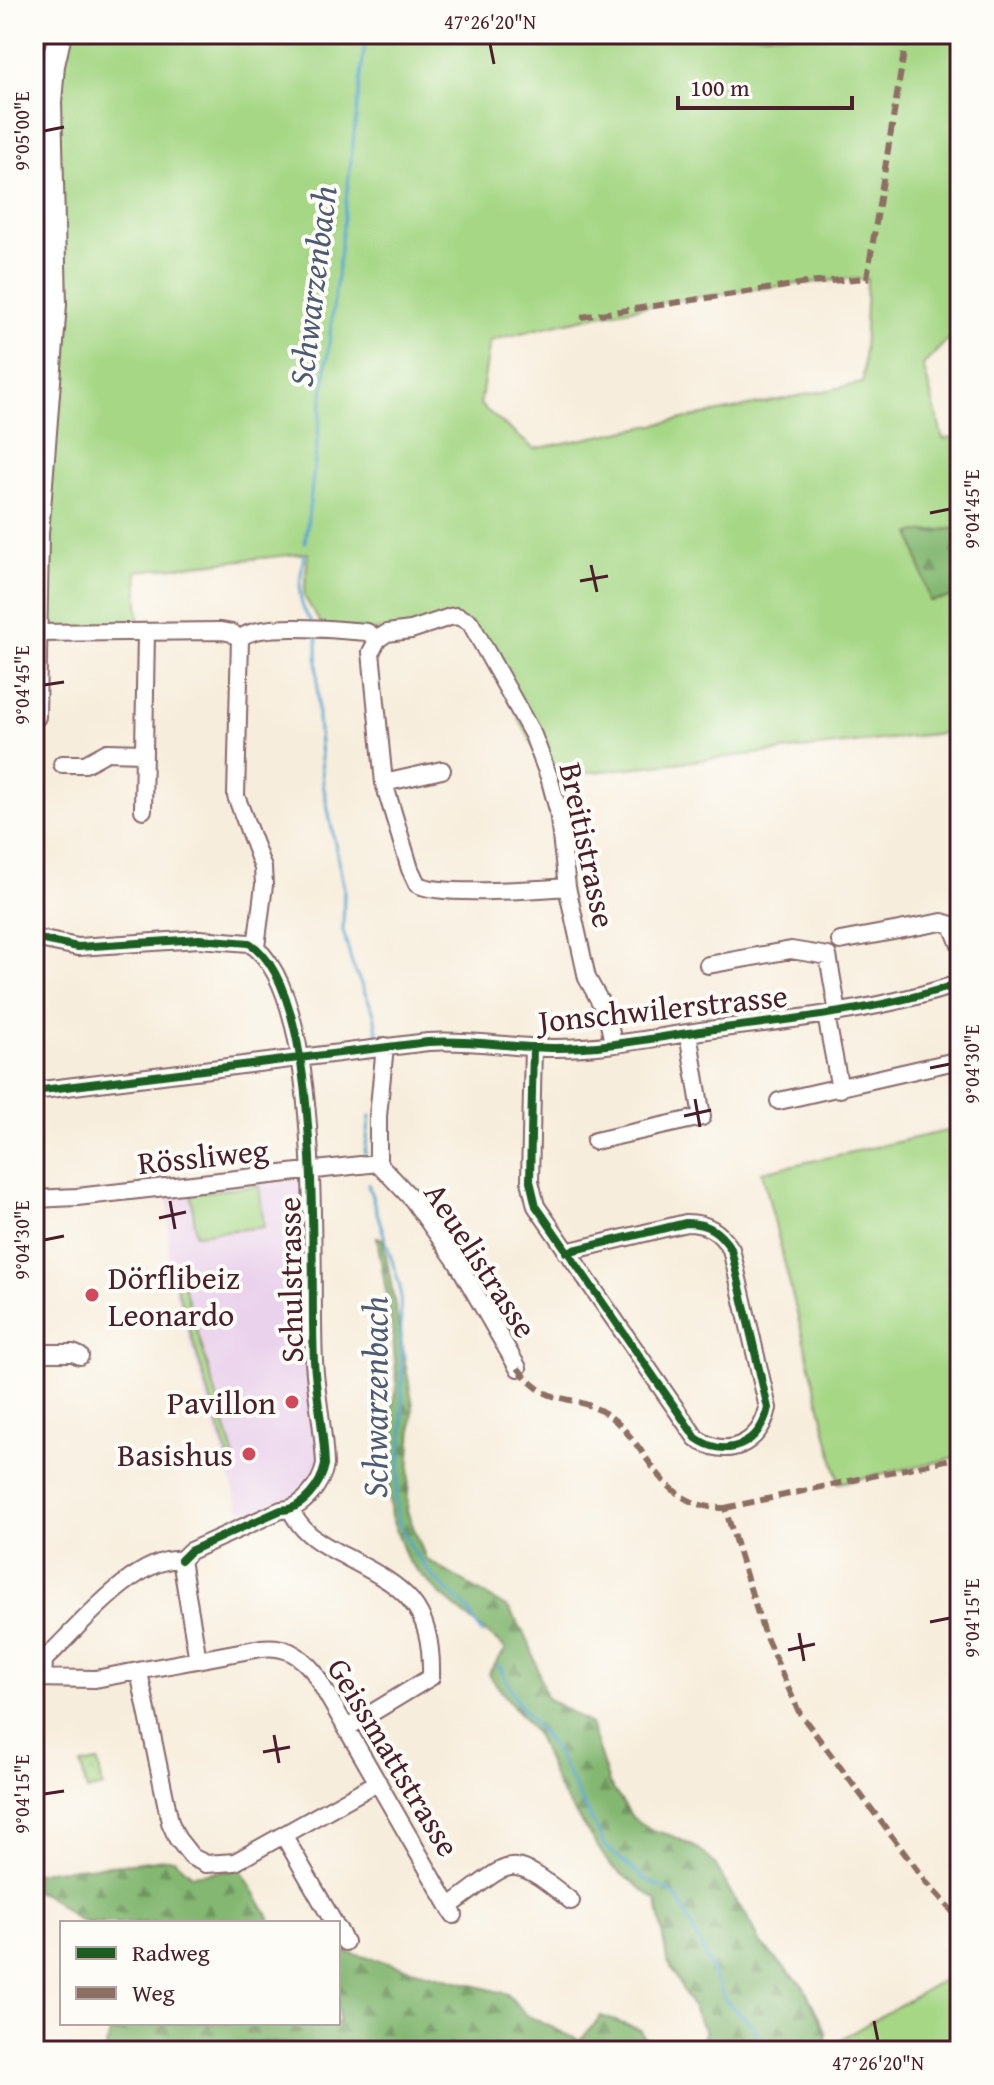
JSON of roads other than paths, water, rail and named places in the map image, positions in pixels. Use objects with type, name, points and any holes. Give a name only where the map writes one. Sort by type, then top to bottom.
[{"type":"main road","points":[[34,716],[39,448],[55,304],[43,183],[50,93],[60,34]]},
{"type":"street","name":"Breitistrasse","points":[[240,639],[244,634],[257,630],[367,632],[378,639],[387,633],[411,630],[450,617],[465,619],[475,628],[533,735],[549,777],[558,810],[567,887],[587,978],[607,1014],[613,1043]]},
{"type":"street","points":[[34,938],[78,947],[221,939],[256,947],[264,885],[263,868],[236,796],[240,639],[232,633],[221,631],[35,633]]},
{"type":"street","points":[[143,810],[146,632]]},
{"type":"street","points":[[378,639],[371,652],[384,783],[415,880],[421,887],[440,891],[517,891],[567,887]]},
{"type":"street","points":[[62,764],[85,764],[107,752],[144,753]]},
{"type":"street","points":[[384,783],[442,770]]},
{"type":"street","points":[[840,941],[942,922],[952,925],[960,945]]},
{"type":"street","name":"Schulstrasse","points":[[39,1679],[47,1657],[137,1573],[171,1560],[181,1560],[190,1551],[281,1510],[291,1510],[313,1492],[322,1477],[325,1465],[314,1361],[312,1172],[300,1057],[282,986],[256,947]]},
{"type":"street","points":[[708,965],[791,950],[828,956],[840,1089]]},
{"type":"street","name":"Jonschwilerstrasse","points":[[34,1091],[385,1046],[473,1041],[566,1048],[613,1043],[832,1014],[885,1005],[959,985]]},
{"type":"street","points":[[595,1141],[702,1117],[688,1033]]},
{"type":"street","points":[[378,1163],[378,1116],[385,1046]]},
{"type":"street","points":[[533,1047],[530,1181],[536,1206],[566,1252],[696,1438],[723,1448],[741,1444],[756,1435],[765,1424],[768,1408],[731,1249],[716,1230],[699,1223],[686,1223],[566,1252]]},
{"type":"street","points":[[779,1101],[951,1062]]},
{"type":"street","name":"Rössliweg","points":[[34,1199],[77,1197],[378,1163]]},
{"type":"street","name":"Aeuelistrasse","points":[[378,1163],[413,1200],[457,1262],[518,1368]]},
{"type":"street","points":[[34,1353],[73,1353],[80,1356]]},
{"type":"street","points":[[291,1510],[297,1522],[323,1545],[385,1578],[402,1591],[426,1623],[431,1677],[347,1728]]},
{"type":"street","points":[[181,1560],[198,1660]]},
{"type":"street","name":"Geissmattstrasse","points":[[39,1679],[95,1679],[271,1646],[289,1650],[314,1672],[452,1910],[502,1869],[512,1865],[521,1865],[536,1872],[571,1901]]},
{"type":"street","points":[[139,1672],[169,1819],[183,1849],[206,1864],[223,1864],[249,1856],[378,1782]]},
{"type":"street","points":[[284,1836],[333,1921]]},
{"type":"waterway","name":"Schwarzenbach","points":[[305,543],[366,34]]},
{"type":"waterway","name":"Schwarzenbach","points":[[304,553],[301,597],[311,621]]},
{"type":"waterway","name":"Schwarzenbach","points":[[317,635],[323,784],[344,889],[343,930],[352,964],[374,1013],[379,1042]]},
{"type":"waterway","name":"Schwarzenbach","points":[[365,1153],[370,1116]]},
{"type":"waterway","name":"Schwarzenbach","points":[[368,1184],[400,1286],[403,1431],[396,1499],[398,1520],[412,1549],[434,1578],[466,1607],[482,1634]]},
{"type":"waterway","name":"Schwarzenbach","points":[[499,1665],[518,1703],[555,1750],[606,1847],[646,1880],[679,1899],[725,2000],[755,2027],[759,2051]]},
{"type":"place","name":"Dörflibeiz Leonardo","points":[[92,1295]]},
{"type":"place","name":"Pavillon","points":[[292,1402]]},
{"type":"place","name":"Basishus","points":[[249,1454]]}]
